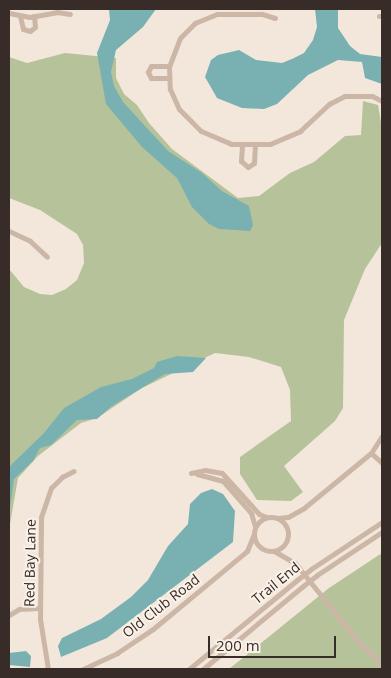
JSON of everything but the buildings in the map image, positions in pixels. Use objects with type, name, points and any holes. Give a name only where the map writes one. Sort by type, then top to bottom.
[{"type":"street","points":[[9,14],[20,16],[34,16],[57,12],[70,14]]},
{"type":"street","points":[[275,18],[262,14],[226,13],[205,18],[180,38],[169,66],[168,78],[174,99],[194,124],[220,140],[242,146],[255,146],[291,136],[329,104],[346,96],[372,96],[382,101]]},
{"type":"street","points":[[20,16],[23,29],[30,31],[35,27],[34,16]]},
{"type":"street","points":[[168,78],[151,78],[148,72],[151,66],[169,66]]},
{"type":"street","points":[[242,146],[241,161],[248,167],[254,163],[255,146]]},
{"type":"street","points":[[9,231],[30,241],[46,257]]},
{"type":"street","points":[[263,549],[254,534],[255,527],[251,513],[223,480],[210,475],[192,473],[205,470],[222,473],[259,514],[277,518],[295,514],[371,454],[382,436]]},
{"type":"street","points":[[371,454],[382,462]]},
{"type":"street","name":"Red Bay Lane","points":[[48,669],[40,608],[43,506],[56,481],[74,471]]},
{"type":"street","points":[[288,557],[286,541],[295,514]]},
{"type":"street","points":[[255,527],[266,517]]},
{"type":"street","points":[[277,518],[286,525],[288,533]]},
{"type":"street","name":"Trail End","points":[[189,669],[311,569],[382,522]]},
{"type":"street","name":"Trail End","points":[[203,669],[317,575],[382,532]]},
{"type":"street","name":"Old Club Road","points":[[83,669],[140,638],[247,551],[254,534]]},
{"type":"street","points":[[274,551],[286,541]]},
{"type":"street","points":[[247,551],[263,549],[288,557],[357,640],[382,665]]},
{"type":"street","points":[[9,615],[19,609],[40,608]]},
{"type":"green space","points":[[65,53],[116,58],[116,78],[124,94],[137,105],[149,123],[172,149],[238,198],[259,196],[290,173],[314,162],[345,136],[361,135],[363,101],[378,105],[382,128],[382,243],[365,269],[344,320],[343,408],[335,421],[284,466],[303,492],[291,501],[257,500],[240,474],[240,457],[291,421],[290,390],[281,367],[249,357],[215,353],[142,388],[97,418],[81,423],[38,456],[18,478],[9,530],[9,269],[24,287],[40,294],[52,295],[66,289],[77,280],[84,263],[83,245],[77,234],[40,210],[9,198],[9,57],[27,63]]},
{"type":"green space","points":[[382,553],[382,669],[229,669],[329,588]]},
{"type":"water","points":[[109,9],[156,9],[143,27],[116,50],[111,72],[114,86],[123,102],[168,151],[202,173],[222,191],[249,206],[253,225],[250,231],[219,229],[209,224],[192,207],[177,178],[142,147],[106,104],[97,53],[110,20]]},
{"type":"water","points":[[315,9],[338,9],[338,28],[350,46],[360,54],[382,57],[382,84],[365,78],[362,62],[338,60],[308,75],[277,104],[264,109],[242,108],[217,98],[205,77],[211,60],[218,55],[239,50],[256,60],[282,63],[292,59],[304,53],[313,40],[317,27]]},
{"type":"water","points":[[177,356],[206,358],[193,372],[165,374],[112,406],[97,419],[77,420],[51,445],[40,448],[33,461],[14,479],[9,514],[9,467],[44,433],[64,408],[101,387],[132,379],[154,368],[157,362]]},
{"type":"water","points":[[212,489],[223,494],[235,511],[233,542],[107,638],[61,657],[58,646],[62,638],[101,619],[131,597],[148,580],[168,546],[188,524],[190,504],[201,493]]},
{"type":"water","points":[[26,651],[31,656],[30,667],[9,665],[9,653]]}]
